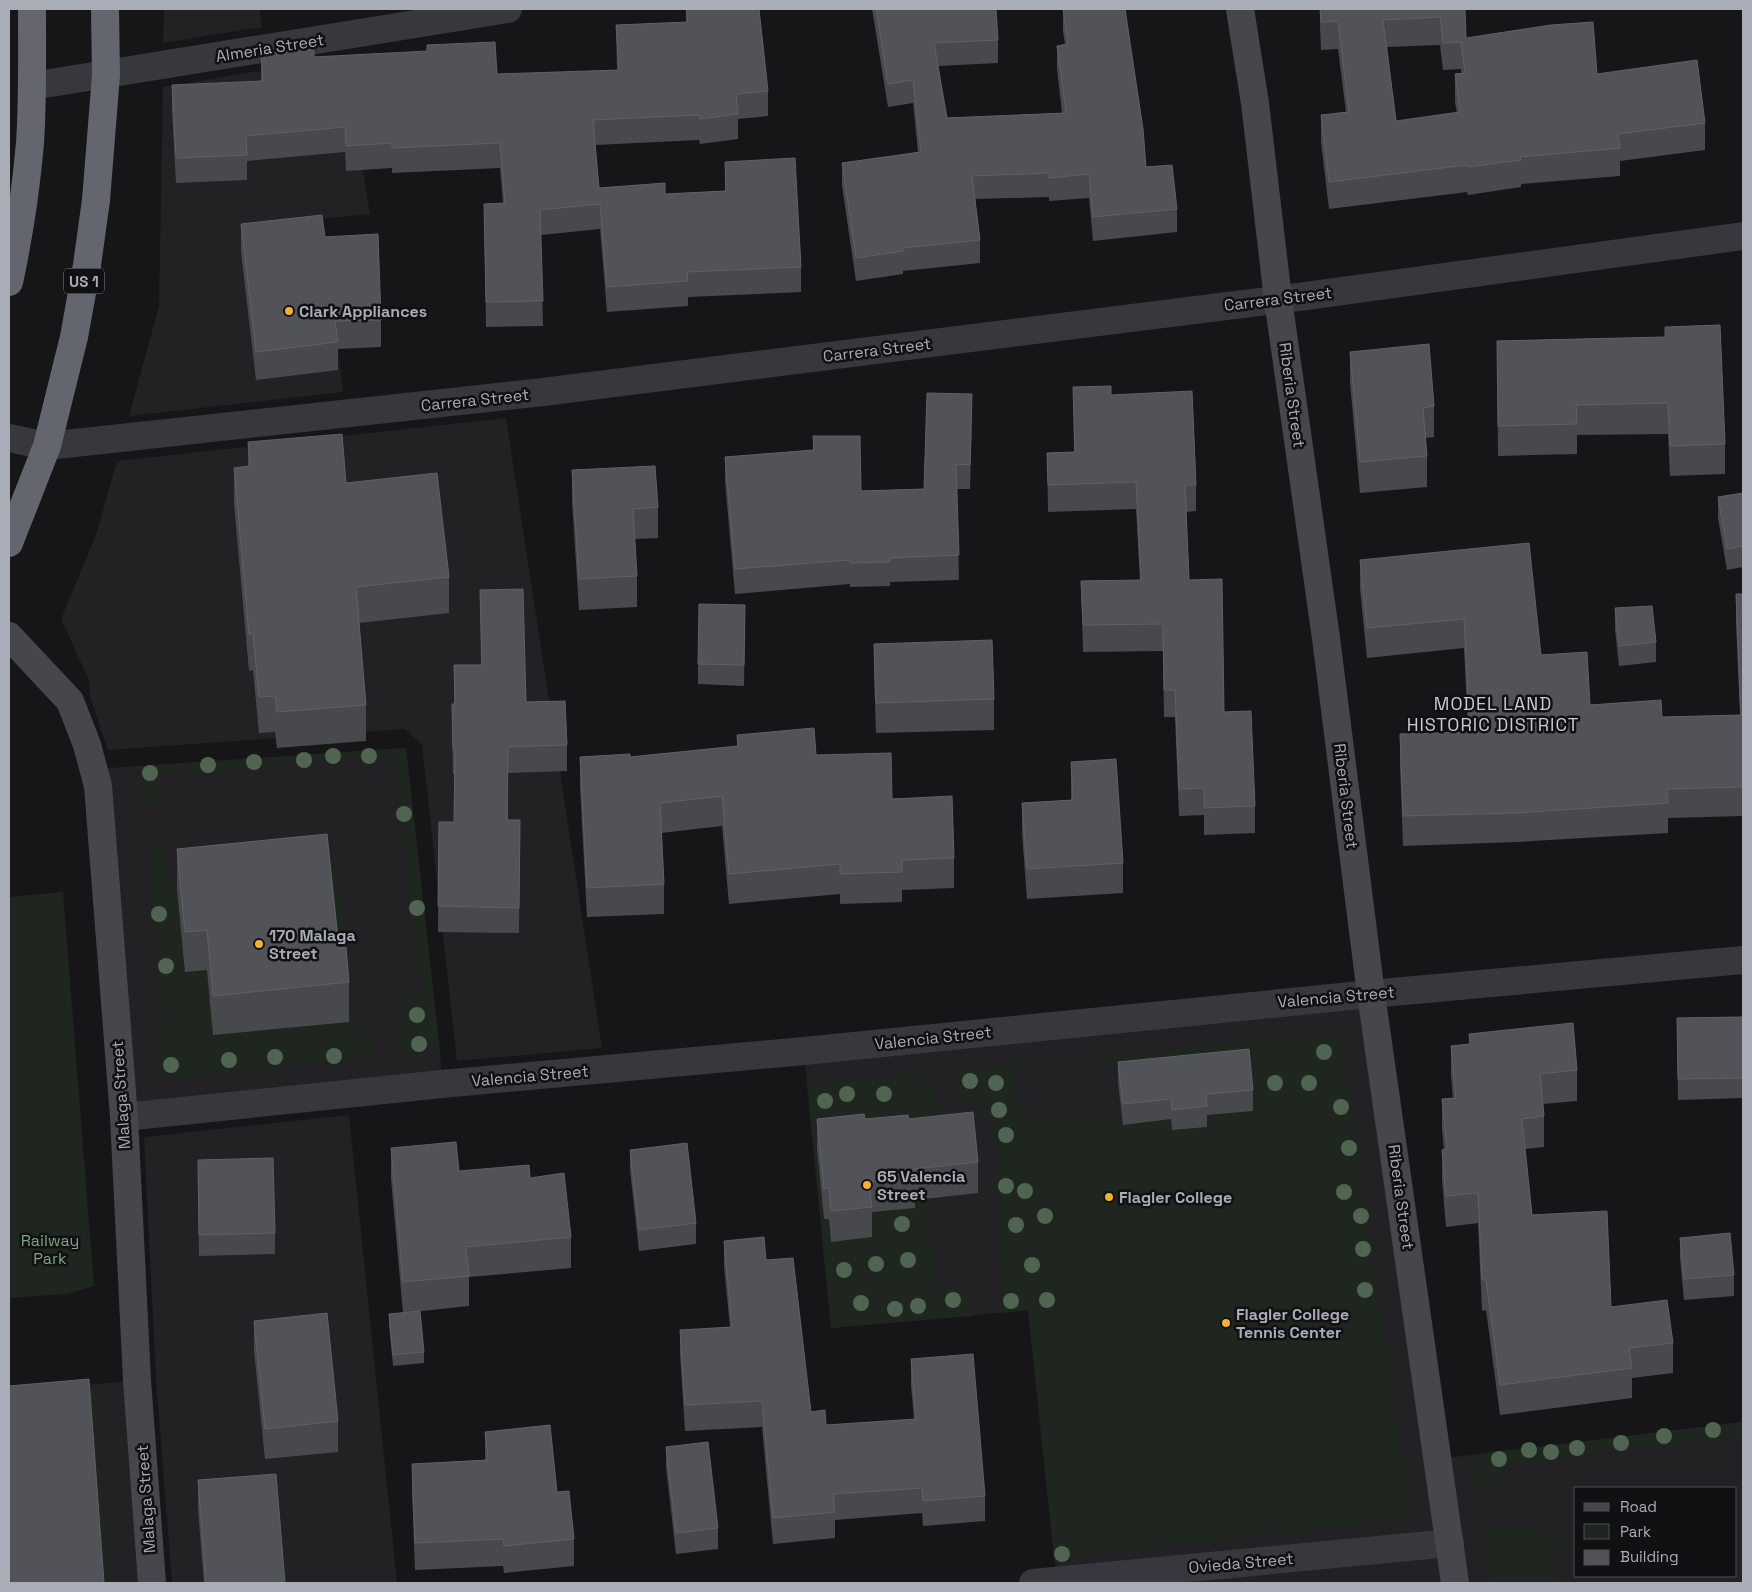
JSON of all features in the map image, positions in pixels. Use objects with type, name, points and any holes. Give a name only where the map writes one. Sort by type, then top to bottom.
[{"type":"highway","points":[[9,282],[23,203],[30,142],[32,9]]},
{"type":"highway","name":"US 1","points":[[9,543],[47,446],[74,337],[87,265],[96,200],[106,75],[105,9]]},
{"type":"street","name":"Almeria Street","points":[[32,86],[508,9]]},
{"type":"street","name":"Riberia Street","points":[[1240,9],[1255,103],[1278,299],[1326,638],[1371,994],[1455,1583]]},
{"type":"street","name":"Carrera Street","points":[[9,438],[47,446],[552,391],[1278,299],[1743,236]]},
{"type":"street","name":"Malaga Street","points":[[9,636],[70,701],[94,769],[102,826],[124,1117],[137,1380],[152,1583]]},
{"type":"street","name":"Valencia Street","points":[[124,1117],[442,1084],[1743,960]]},
{"type":"street","name":"Ovieda Street","points":[[1033,1583],[1450,1543]]},
{"type":"shaded area","points":[[164,9],[260,9],[262,27],[163,43]]},
{"type":"shaded area","points":[[344,57],[370,214],[322,219],[343,392],[129,416],[159,306],[163,87]]},
{"type":"shaded area","points":[[506,418],[602,1048],[457,1061],[422,745],[405,729],[108,750],[90,697],[89,680],[61,619],[96,535],[117,461]]},
{"type":"shaded area","points":[[406,748],[440,1051],[442,1084],[124,1117],[94,769]]},
{"type":"shaded area","name":"Flagler College","points":[[1371,994],[1438,1459],[1743,1422],[1743,1583],[1188,1583],[1186,1568],[1057,1581],[1028,1310],[831,1328],[804,1051]]},
{"type":"shaded area","points":[[349,1115],[397,1583],[172,1583],[156,1379],[144,1137]]},
{"type":"shaded area","points":[[137,1380],[152,1583],[9,1583],[9,1393]]},
{"type":"green space","points":[[406,748],[440,1051],[401,1054],[394,994],[422,991],[394,756],[156,774],[159,805],[145,805],[143,766]]},
{"type":"green space","points":[[148,845],[164,845],[168,879],[337,864],[356,1032],[372,1032],[374,1058],[176,1079],[169,1078],[165,1074]]},
{"type":"green space","name":"Railway Park","points":[[63,892],[94,1286],[67,1294],[9,1298],[9,897]]},
{"type":"green space","name":"Flagler College Tennis Center","points":[[1317,1037],[1342,1040],[1407,1490],[1407,1520],[1054,1558],[1028,1310],[1003,1313],[1001,1191],[995,1145],[990,1125],[977,1107],[963,1096],[957,1070],[1064,1060],[1068,1064],[1016,1069],[1021,1124],[1122,1115],[1123,1125],[1171,1119],[1173,1130],[1207,1127],[1206,1116],[1253,1110],[1118,1083],[1116,1060],[1096,1061],[1096,1057]]},
{"type":"green space","points":[[916,1075],[922,1077],[932,1086],[941,1107],[953,1121],[817,1149],[824,1219],[829,1219],[831,1242],[911,1177],[926,1175],[937,1291],[968,1289],[972,1316],[831,1328],[807,1085]]},
{"type":"green space","points":[[94,1385],[109,1583],[101,1583],[9,1393]]},
{"type":"green space","points":[[1743,1422],[1743,1435],[1508,1464],[1489,1493],[1476,1493],[1471,1455]]},
{"type":"green space","points":[[1530,1524],[1550,1541],[1574,1538],[1574,1546],[1551,1549],[1556,1583],[1489,1583],[1481,1531]]},
{"type":"building","points":[[686,9],[759,9],[768,91],[736,94],[738,114],[700,119],[699,115],[593,120],[599,188],[665,183],[665,194],[726,191],[725,162],[795,158],[801,267],[687,272],[688,281],[607,287],[600,204],[540,210],[543,301],[486,302],[484,204],[505,203],[500,143],[392,148],[392,143],[346,146],[345,127],[246,136],[247,155],[176,158],[172,85],[263,81],[261,54],[314,49],[314,57],[427,51],[427,45],[495,42],[497,74],[619,70],[616,25],[688,22]]},
{"type":"building","points":[[876,9],[996,9],[998,40],[934,43],[947,118],[1066,113],[1057,46],[1068,44],[1063,9],[1125,9],[1143,129],[1146,167],[1172,165],[1177,209],[1093,217],[1089,174],[1049,178],[1049,173],[972,176],[980,240],[903,248],[903,251],[856,258],[842,163],[921,152],[913,80],[888,84]]},
{"type":"building","points":[[1320,9],[1465,9],[1466,38],[1551,25],[1593,22],[1597,74],[1697,60],[1705,123],[1618,134],[1620,148],[1520,157],[1521,160],[1468,167],[1467,165],[1329,182],[1321,115],[1349,112],[1338,21],[1321,22]],"holes":[[[1440,17],[1443,43],[1461,42],[1465,73],[1455,74],[1460,112],[1396,121],[1383,20]]]},
{"type":"building","points":[[322,215],[325,237],[378,234],[381,320],[335,321],[338,342],[256,352],[241,224]]},
{"type":"building","points":[[1720,325],[1725,444],[1670,446],[1668,403],[1576,405],[1577,424],[1498,426],[1497,341],[1665,337],[1665,327]]},
{"type":"building","points":[[1429,344],[1434,406],[1423,408],[1427,456],[1360,462],[1350,352]]},
{"type":"building","points":[[1111,386],[1111,395],[1192,391],[1196,485],[1185,485],[1189,580],[1222,579],[1224,712],[1251,711],[1255,806],[1204,808],[1204,788],[1179,789],[1175,690],[1164,690],[1163,624],[1083,625],[1081,581],[1141,580],[1136,482],[1048,485],[1047,453],[1075,452],[1073,387]]},
{"type":"building","points":[[927,393],[972,394],[970,465],[956,464],[959,555],[890,558],[890,562],[850,563],[850,560],[735,569],[725,457],[814,450],[813,436],[860,436],[861,491],[924,489]]},
{"type":"building","points":[[342,434],[346,483],[437,473],[449,577],[356,587],[366,705],[277,712],[275,696],[259,697],[253,634],[249,634],[234,468],[250,466],[248,442]]},
{"type":"building","points":[[655,466],[658,507],[633,509],[637,576],[579,579],[572,470]]},
{"type":"building","points":[[1743,493],[1743,546],[1727,549],[1718,497]]},
{"type":"building","points":[[1529,543],[1541,655],[1587,652],[1590,705],[1661,700],[1662,717],[1741,715],[1736,594],[1743,594],[1743,787],[1667,789],[1668,803],[1516,813],[1403,816],[1400,734],[1470,732],[1464,619],[1367,628],[1360,560]]},
{"type":"building","points":[[523,589],[526,702],[565,701],[567,745],[508,747],[507,820],[520,820],[519,908],[438,906],[439,822],[454,822],[455,749],[453,749],[452,704],[455,704],[454,665],[482,665],[480,590]]},
{"type":"building","points":[[699,604],[745,605],[744,665],[698,664]]},
{"type":"building","points":[[1652,606],[1656,642],[1619,646],[1615,608]]},
{"type":"building","points":[[992,640],[994,699],[876,703],[874,644]]},
{"type":"building","points":[[814,728],[816,755],[891,753],[892,799],[952,796],[954,858],[902,860],[902,872],[840,874],[840,864],[729,874],[722,796],[660,803],[664,884],[587,888],[580,757],[630,754],[630,757],[738,746],[737,735]]},
{"type":"building","points":[[1116,759],[1123,863],[1027,869],[1022,803],[1073,800],[1071,762]]},
{"type":"building","name":"170 Malaga Street","points":[[327,834],[339,948],[346,947],[349,982],[213,996],[207,930],[185,932],[177,849]]},
{"type":"building","points":[[1743,1017],[1743,1078],[1678,1079],[1677,1018]]},
{"type":"building","points":[[1573,1023],[1577,1070],[1540,1074],[1544,1116],[1522,1119],[1532,1215],[1607,1211],[1611,1307],[1667,1300],[1673,1343],[1629,1348],[1632,1368],[1500,1385],[1486,1280],[1482,1280],[1478,1193],[1446,1196],[1442,1150],[1447,1149],[1442,1099],[1456,1098],[1451,1046],[1470,1044],[1469,1034]]},
{"type":"building","points":[[1249,1049],[1253,1090],[1206,1094],[1207,1106],[1172,1110],[1171,1099],[1123,1104],[1118,1062]]},
{"type":"building","points":[[973,1112],[978,1162],[914,1169],[915,1177],[869,1182],[872,1207],[831,1211],[829,1188],[824,1189],[817,1119],[864,1114],[865,1119],[908,1115],[909,1119]]},
{"type":"building","points":[[456,1142],[459,1171],[529,1165],[530,1178],[564,1173],[571,1237],[466,1247],[469,1276],[403,1282],[391,1148]]},
{"type":"building","points":[[687,1143],[696,1223],[639,1230],[630,1150]]},
{"type":"building","points":[[273,1158],[275,1233],[199,1235],[198,1160]]},
{"type":"building","points":[[1730,1233],[1734,1275],[1684,1279],[1680,1238]]},
{"type":"building","points":[[764,1237],[766,1260],[793,1258],[811,1412],[825,1410],[826,1425],[916,1419],[911,1359],[973,1354],[985,1496],[923,1501],[922,1488],[833,1494],[835,1512],[773,1518],[762,1401],[685,1405],[680,1330],[732,1327],[724,1241]]},
{"type":"building","points":[[420,1311],[424,1352],[393,1355],[389,1314]]},
{"type":"building","points":[[327,1313],[338,1421],[265,1429],[254,1321]]},
{"type":"building","points":[[89,1379],[104,1583],[9,1583],[9,1386]]},
{"type":"building","points":[[550,1425],[557,1492],[569,1491],[574,1539],[504,1546],[503,1539],[415,1543],[412,1464],[488,1460],[485,1432]]},
{"type":"building","points":[[708,1442],[718,1528],[676,1533],[666,1447]]},
{"type":"building","points":[[276,1474],[285,1583],[206,1583],[198,1480]]},
{"type":"place","name":"Clark Appliances","points":[[289,311]]},
{"type":"place","name":"170 Malaga Street","points":[[259,944]]},
{"type":"place","name":"65 Valencia Street","points":[[867,1185]]},
{"type":"place","name":"Flagler College","points":[[1109,1197]]},
{"type":"place","name":"Flagler College Tennis Center","points":[[1226,1323]]},
{"type":"district","name":"MODEL LAND HISTORIC DISTRICT","points":[[1493,713]]}]
